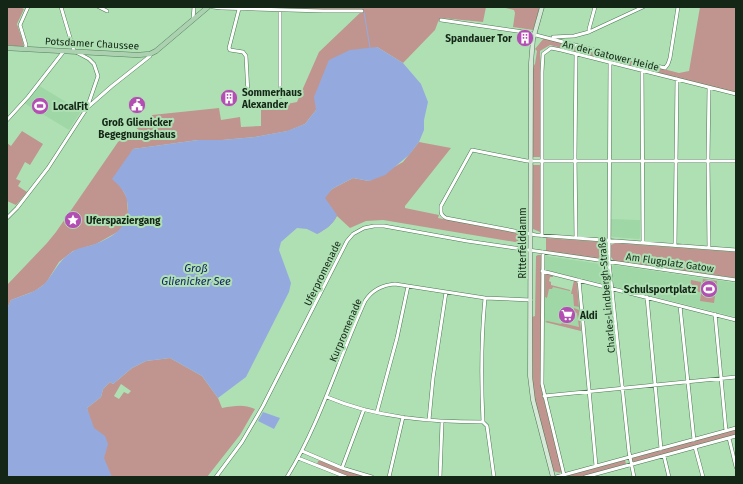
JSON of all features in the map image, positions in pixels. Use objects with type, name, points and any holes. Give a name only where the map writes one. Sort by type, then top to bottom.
[{"type":"main road","name":"Potsdamer Chaussee","points":[[7,48],[150,54],[160,48],[208,7]]},
{"type":"main road","name":"Ritterfelddamm","points":[[542,7],[534,34],[530,63],[531,392],[553,477]]},
{"type":"street","points":[[25,49],[26,45],[20,25],[28,7]]},
{"type":"street","points":[[7,218],[17,208],[48,168],[87,108],[98,76],[94,64],[89,59],[74,51],[61,7]]},
{"type":"street","points":[[99,7],[107,11]]},
{"type":"street","points":[[192,21],[194,7]]},
{"type":"street","points":[[213,7],[239,9],[362,11]]},
{"type":"street","points":[[589,32],[595,7]]},
{"type":"street","points":[[550,37],[574,36],[589,32],[643,7]]},
{"type":"street","points":[[441,20],[550,37],[665,68],[670,58],[678,7]]},
{"type":"street","points":[[239,9],[229,48],[232,51],[243,52],[246,56],[248,94]]},
{"type":"street","points":[[280,10],[280,96]]},
{"type":"street","name":"An der Gatower Heide","points":[[542,236],[543,54],[551,48],[736,94]]},
{"type":"street","points":[[7,120],[28,97],[64,51]]},
{"type":"street","points":[[87,108],[150,56],[150,54]]},
{"type":"street","points":[[576,54],[576,238]]},
{"type":"street","name":"Charles-Lindbergh-Straße","points":[[610,63],[609,262],[622,389],[631,465],[634,477]]},
{"type":"street","points":[[642,71],[643,243]]},
{"type":"street","points":[[675,245],[677,79]]},
{"type":"street","points":[[709,88],[709,248]]},
{"type":"street","points":[[736,161],[530,161],[472,150],[442,206],[441,213],[442,216],[542,236],[736,250]]},
{"type":"street","name":"Uferpromenade","points":[[216,477],[242,442],[264,406],[340,254],[347,241],[353,234],[364,228],[379,226],[531,250]]},
{"type":"street","name":"Am Flugplatz Gatow","points":[[531,250],[736,280]]},
{"type":"street","name":"Ritterfelddamm","points":[[543,252],[542,384],[564,475]]},
{"type":"street","points":[[542,271],[736,320]]},
{"type":"street","points":[[579,280],[596,466]]},
{"type":"street","name":"Kurpromenade","points":[[287,477],[302,451],[327,397],[362,307],[368,297],[377,289],[386,285],[395,284],[485,298],[530,300]]},
{"type":"street","points":[[377,412],[408,286]]},
{"type":"street","points":[[429,420],[433,378],[446,292]]},
{"type":"street","points":[[647,297],[661,448]]},
{"type":"street","points":[[485,298],[481,346],[483,422],[487,426],[494,477]]},
{"type":"street","points":[[680,306],[694,440]]},
{"type":"street","points":[[715,314],[726,431]]},
{"type":"street","points":[[544,396],[736,377]]},
{"type":"street","points":[[327,397],[364,409],[403,417],[442,422],[483,422]]},
{"type":"street","points":[[342,468],[364,409]]},
{"type":"street","points":[[389,477],[403,417]]},
{"type":"street","points":[[440,477],[442,422]]},
{"type":"street","points":[[556,477],[736,428]]},
{"type":"street","points":[[585,477],[600,475],[736,436]]},
{"type":"street","points":[[729,438],[736,466]]},
{"type":"street","points":[[695,447],[703,477]]},
{"type":"street","points":[[302,451],[342,468],[372,477]]},
{"type":"street","points":[[664,456],[669,477]]},
{"type":"street","points":[[298,458],[338,476],[346,477]]},
{"type":"shaded area","points":[[7,7],[20,7],[24,9],[17,24],[24,47],[7,45]]},
{"type":"shaded area","points":[[214,7],[486,7],[483,22],[441,18],[435,30],[403,63],[377,47],[316,110],[305,124],[288,131],[255,137],[222,140],[198,140],[133,149],[121,187],[127,198],[128,214],[121,230],[96,244],[73,251],[59,262],[46,283],[35,291],[11,300],[7,309],[7,285],[56,232],[118,142],[139,130],[131,124],[136,117],[142,121],[151,119],[152,115],[219,108],[221,120],[240,117],[241,127],[261,126],[261,109],[297,102],[319,52],[362,11],[222,9]]},
{"type":"shaded area","points":[[501,7],[540,7],[533,30],[513,27],[514,10]]},
{"type":"shaded area","points":[[700,7],[736,7],[736,93],[550,45],[540,51],[541,156],[532,157],[532,74],[537,51],[535,49],[544,38],[679,73],[689,71]]},
{"type":"shaded area","points":[[38,85],[81,111],[69,130],[24,103]]},
{"type":"shaded area","points":[[22,131],[43,144],[30,165],[25,162],[16,179],[21,181],[18,186],[27,192],[16,205],[7,201],[7,143],[11,146]]},
{"type":"shaded area","points":[[419,142],[451,148],[405,206],[405,208],[439,215],[438,218],[527,235],[526,246],[521,247],[521,243],[383,220],[366,221],[350,228],[337,216],[333,222],[317,234],[316,206],[332,189],[353,178],[369,181],[403,162]]},
{"type":"shaded area","points":[[532,165],[541,166],[540,232],[533,229]]},
{"type":"shaded area","points":[[611,219],[640,220],[640,238],[611,236]]},
{"type":"shaded area","points":[[546,238],[603,242],[606,245],[606,255],[602,259],[546,251]]},
{"type":"shaded area","points":[[615,243],[736,252],[736,278],[614,261],[611,257],[611,245]]},
{"type":"shaded area","points":[[541,255],[541,388],[562,471],[560,473],[553,471],[538,417],[533,390],[532,317],[535,316],[536,256]]},
{"type":"shaded area","points":[[546,256],[607,265],[610,284],[546,270]]},
{"type":"shaded area","points":[[613,265],[736,283],[736,317],[615,287]]},
{"type":"shaded area","points":[[546,273],[553,275],[553,277],[550,277],[549,281],[551,282],[551,285],[570,291],[553,287],[552,289],[549,289],[547,298],[545,297]]},
{"type":"shaded area","name":"Schulsportplatz","points":[[703,279],[717,281],[714,303],[700,301]]},
{"type":"shaded area","points":[[574,280],[577,282],[579,307],[574,306],[573,294],[571,294]]},
{"type":"shaded area","points":[[691,280],[701,282],[700,292],[690,291]]},
{"type":"shaded area","points":[[545,284],[578,292],[581,331],[545,322]]},
{"type":"shaded area","points":[[574,308],[579,310],[581,331],[545,322],[562,323],[579,327],[577,313],[573,312]]},
{"type":"shaded area","points":[[170,358],[202,376],[218,398],[222,408],[243,406],[255,409],[240,435],[207,477],[108,477],[93,438],[87,408],[101,397],[103,389],[110,382],[113,384],[132,368],[146,361]],"holes":[[[121,384],[131,391],[128,394],[124,392],[119,399],[114,396]]]},
{"type":"shaded area","points":[[736,429],[736,435],[634,462],[632,461],[632,458]]},
{"type":"shaded area","points":[[625,460],[626,464],[580,477],[561,477]]},
{"type":"shaded area","points":[[318,461],[366,477],[349,477],[317,465]]},
{"type":"water","name":"Groß Glienicker See","points":[[377,47],[403,63],[421,84],[428,102],[424,120],[424,130],[419,142],[409,155],[385,175],[369,181],[353,178],[332,189],[325,198],[337,215],[329,226],[317,234],[307,229],[297,228],[281,242],[279,250],[291,283],[289,292],[246,377],[218,398],[202,376],[170,358],[146,361],[132,368],[113,384],[110,382],[103,389],[101,397],[87,408],[94,428],[105,436],[108,444],[104,458],[112,477],[7,477],[7,309],[11,300],[30,293],[43,285],[68,255],[75,250],[107,239],[118,231],[126,221],[128,215],[127,199],[122,189],[112,179],[133,149],[198,140],[222,140],[255,137],[287,131],[305,124],[316,110],[314,97],[329,60],[350,50]]},
{"type":"water","points":[[263,412],[280,418],[274,429],[258,421]]},
{"type":"waterway","points":[[364,12],[370,48]]},
{"type":"place","name":"Spandauer Tor","points":[[525,38]]},
{"type":"place","name":"Sommerhaus Alexander","points":[[229,98]]},
{"type":"place","name":"Groß Glienicker Begegnungshaus","points":[[137,105]]},
{"type":"place","name":"LocalFit","points":[[40,106]]},
{"type":"place","name":"Uferspaziergang","points":[[73,220]]},
{"type":"place","name":"Schulsportplatz","points":[[709,289]]},
{"type":"place","name":"Aldi","points":[[567,315]]}]
